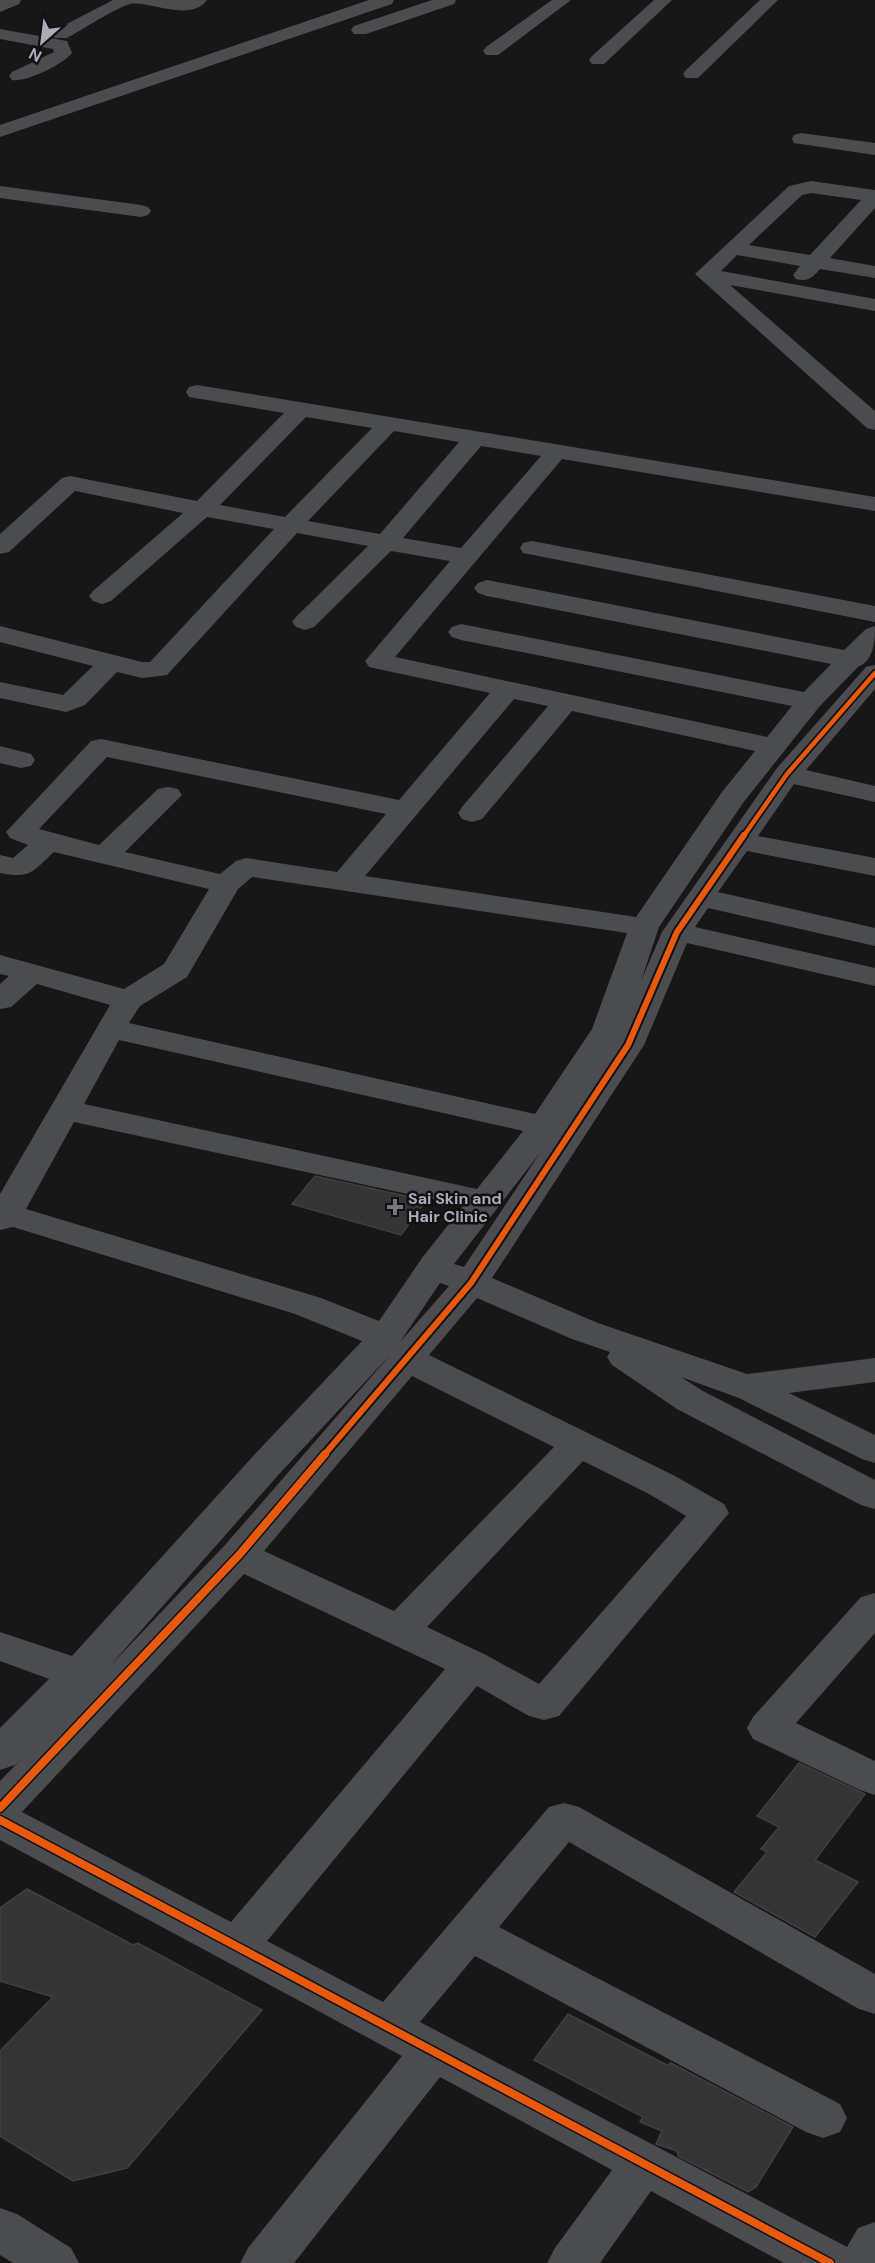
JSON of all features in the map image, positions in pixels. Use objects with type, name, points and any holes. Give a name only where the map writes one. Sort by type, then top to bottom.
[{"type":"street","points":[[0,7],[13,0]]},
{"type":"street","points":[[61,34],[126,0]]},
{"type":"street","points":[[137,0],[184,6],[199,0]]},
{"type":"street","points":[[0,117],[48,92],[343,0]]},
{"type":"street","points":[[0,131],[386,0]]},
{"type":"street","points":[[352,33],[448,0]]},
{"type":"street","points":[[492,51],[564,0]]},
{"type":"street","points":[[598,60],[664,0]]},
{"type":"street","points":[[692,74],[770,0]]},
{"type":"street","points":[[0,34],[61,45],[63,53],[57,58],[18,76],[48,92]]},
{"type":"street","points":[[801,139],[854,146],[872,140]]},
{"type":"street","points":[[705,274],[802,188],[811,186],[875,196]]},
{"type":"street","points":[[0,192],[141,211]]},
{"type":"street","points":[[789,288],[816,262],[875,196]]},
{"type":"street","points":[[732,248],[875,272]]},
{"type":"street","points":[[705,274],[875,305]]},
{"type":"street","points":[[705,274],[875,423]]},
{"type":"street","points":[[197,392],[875,504]]},
{"type":"street","points":[[102,596],[202,509],[301,409]]},
{"type":"street","points":[[0,634],[110,663],[142,670],[159,669],[291,525],[389,423]]},
{"type":"street","points":[[305,622],[386,542],[476,437]]},
{"type":"street","points":[[558,450],[378,661],[566,700],[780,760],[875,794]]},
{"type":"street","points":[[3,542],[70,483],[467,557]]},
{"type":"street","points":[[532,548],[875,614]]},
{"type":"street","points":[[487,588],[864,667]]},
{"type":"street","points":[[461,632],[810,701]]},
{"type":"street","points":[[0,1808],[239,1555],[397,1348],[434,1266],[487,1202],[544,1126],[608,1029],[644,927],[732,798],[780,760],[864,667],[875,634]]},
{"type":"street","points":[[0,690],[66,704],[75,699],[110,663]]},
{"type":"street","points":[[0,1754],[79,1674],[268,1463],[471,1283],[628,1045],[677,932],[741,841],[810,701],[864,667]]},
{"type":"street","points":[[344,882],[509,688]]},
{"type":"street","points":[[472,813],[566,700]]},
{"type":"street","points":[[226,884],[48,842],[20,832],[101,747],[405,810]]},
{"type":"street","points":[[105,855],[168,795]]},
{"type":"street","points":[[741,841],[875,867]]},
{"type":"street","points":[[0,864],[19,868],[48,842]]},
{"type":"street","points":[[239,1555],[472,1665],[544,1705],[710,1513],[662,1485],[578,1444],[397,1348],[308,1306],[2,1215],[128,1000],[176,970],[226,884],[246,867],[644,927]]},
{"type":"street","points":[[700,897],[875,937]]},
{"type":"street","points":[[677,932],[875,977]]},
{"type":"street","points":[[0,964],[128,1000]]},
{"type":"street","points":[[0,1000],[31,973]]},
{"type":"street","points":[[110,1028],[544,1126]]},
{"type":"street","points":[[64,1110],[487,1202]]},
{"type":"street","points":[[434,1266],[585,1331],[744,1386],[875,1450]]},
{"type":"street","points":[[585,1331],[690,1400],[875,1496]]},
{"type":"street","points":[[690,1400],[744,1386],[875,1370]]},
{"type":"street","points":[[400,1630],[578,1444]]},
{"type":"street","points":[[869,1622],[768,1728],[875,1779]]},
{"type":"street","points":[[0,1646],[79,1674]]},
{"type":"street","points":[[238,1945],[472,1665]]},
{"type":"street","points":[[389,2027],[564,1819],[875,1996]]},
{"type":"street","points":[[0,1820],[830,2263]]},
{"type":"street","points":[[469,1932],[823,2118]]},
{"type":"street","points":[[265,2263],[434,2050]]},
{"type":"street","points":[[572,2263],[644,2163]]},
{"type":"street","points":[[0,2229],[54,2263]]},
{"type":"street","points":[[864,2263],[875,2243]]},
{"type":"building","points":[[315,1176],[426,1201],[401,1235],[292,1204]]},
{"type":"building","points":[[799,1763],[865,1794],[815,1860],[858,1882],[815,1937],[734,1892],[767,1852],[761,1849],[779,1827],[757,1816]]},
{"type":"building","points":[[27,1889],[133,1945],[138,1943],[262,2010],[127,2168],[73,2181],[0,2136],[0,2051],[53,1997],[0,1981],[0,1908]]},
{"type":"building","points":[[568,2014],[667,2065],[671,2063],[793,2127],[756,2187],[748,2192],[678,2156],[677,2151],[656,2144],[662,2131],[640,2122],[643,2117],[534,2060]]},
{"type":"cycle path","points":[[0,1808],[239,1555],[471,1283],[628,1045],[677,932],[700,897],[787,774],[875,673]]},
{"type":"cycle path","points":[[0,1820],[830,2263]]},
{"type":"place","name":"Sai Skin and Hair Clinic","points":[[395,1207]]}]
